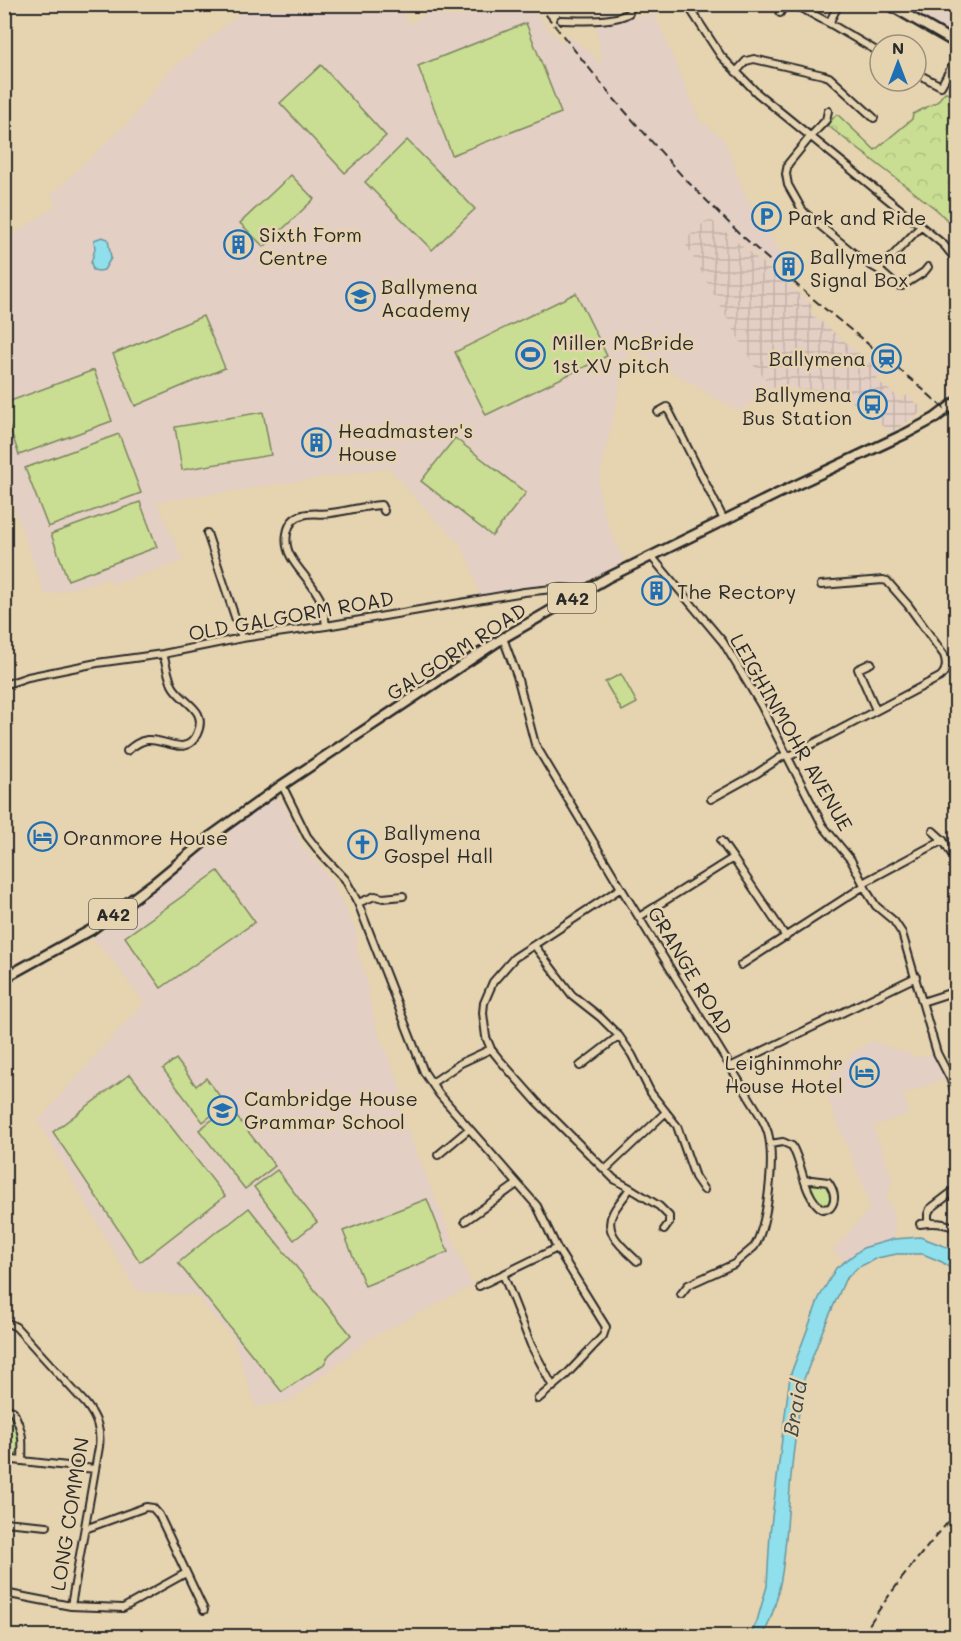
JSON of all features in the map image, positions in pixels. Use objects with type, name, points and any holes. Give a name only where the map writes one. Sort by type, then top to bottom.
[{"type":"main road","points":[[888,4],[957,44]]},
{"type":"main road","name":"GALGORM ROAD","points":[[4,978],[91,930],[154,883],[211,836],[282,785],[503,638],[584,590],[907,433],[935,418],[957,402]]},
{"type":"street","points":[[561,20],[593,20],[622,16],[629,13],[631,4]]},
{"type":"street","points":[[687,4],[721,56],[757,93],[944,245],[957,260]]},
{"type":"street","points":[[780,13],[785,4]]},
{"type":"street","points":[[794,4],[868,45]]},
{"type":"street","points":[[829,23],[839,4]]},
{"type":"street","points":[[736,72],[746,61],[754,59],[823,75],[835,82],[874,118]]},
{"type":"street","points":[[928,80],[940,86],[957,59]]},
{"type":"street","points":[[828,111],[826,120],[788,164],[786,175],[791,192],[806,213],[863,261],[879,270],[896,285],[907,283],[928,267]]},
{"type":"street","points":[[879,270],[921,226]]},
{"type":"street","points":[[658,412],[667,407],[724,520]]},
{"type":"street","points":[[326,626],[320,599],[288,552],[286,537],[290,525],[293,520],[302,515],[329,514],[364,506],[381,505],[384,511]]},
{"type":"street","points":[[207,533],[242,638]]},
{"type":"street","name":"LEIGHINMOHR AVENUE","points":[[651,556],[723,642],[761,705],[824,826],[851,861],[876,906],[894,921],[902,933],[937,1053],[957,1096]]},
{"type":"street","points":[[711,799],[756,774],[770,763],[940,677],[945,671],[946,659],[908,605],[887,581],[821,585]]},
{"type":"street","name":"OLD GALGORM ROAD","points":[[4,685],[28,677],[78,667],[163,654],[242,638],[524,592],[562,588],[584,590]]},
{"type":"street","name":"GRANGE ROAD","points":[[503,638],[517,676],[535,744],[764,1122],[770,1144],[767,1202],[759,1238],[754,1247],[734,1264],[688,1285],[681,1294]]},
{"type":"street","points":[[127,751],[149,740],[183,746],[192,741],[199,730],[198,712],[172,684],[163,654]]},
{"type":"street","points":[[871,663],[858,669],[876,710]]},
{"type":"street","points":[[282,785],[307,836],[345,879],[358,903],[424,1072],[439,1094],[537,1206],[557,1248],[606,1327],[603,1336],[566,1375],[538,1399]]},
{"type":"street","points":[[933,831],[943,840],[957,861]]},
{"type":"street","points":[[741,965],[864,885],[943,840]]},
{"type":"street","points":[[721,841],[786,937]]},
{"type":"street","points":[[639,917],[733,858]]},
{"type":"street","points":[[621,888],[514,958],[501,972],[488,993],[484,1004],[483,1025],[491,1049],[517,1080],[604,1170],[614,1179],[649,1199],[669,1216],[669,1222],[664,1230]]},
{"type":"street","points":[[358,903],[375,896],[383,898],[403,896]]},
{"type":"street","points":[[534,945],[558,980],[572,995],[600,1017],[619,1036],[632,1054],[651,1093],[680,1131],[695,1177],[704,1190]]},
{"type":"street","points":[[730,1067],[916,977]]},
{"type":"street","points":[[922,1002],[957,991]]},
{"type":"street","points":[[580,1066],[619,1036]]},
{"type":"street","points":[[432,1083],[461,1063],[491,1049]]},
{"type":"street","points":[[604,1170],[666,1112]]},
{"type":"street","points":[[438,1155],[469,1129]]},
{"type":"street","points":[[770,1144],[783,1142],[792,1146],[805,1181],[818,1206],[826,1209],[832,1205],[834,1193],[828,1182],[805,1181]]},
{"type":"street","points":[[465,1221],[517,1184]]},
{"type":"street","points":[[630,1188],[612,1213],[611,1228],[614,1239],[637,1262]]},
{"type":"street","points":[[928,1223],[930,1209],[957,1189]]},
{"type":"street","points":[[920,1224],[950,1225],[957,1228]]},
{"type":"street","points":[[478,1286],[557,1248]]},
{"type":"street","points":[[503,1274],[531,1345],[553,1387]]},
{"type":"street","name":"LONG COMMON","points":[[5,1323],[16,1327],[86,1404],[98,1423],[100,1436],[71,1606]]},
{"type":"street","points":[[4,1407],[13,1411],[23,1436],[22,1461]]},
{"type":"street","points":[[4,1459],[95,1469]]},
{"type":"street","points":[[85,1529],[144,1508],[152,1508],[159,1515],[204,1610]]},
{"type":"street","points":[[4,1522],[47,1526]]},
{"type":"street","points":[[4,1593],[71,1606],[126,1608],[186,1573]]},
{"type":"shaded area","name":"Ballymena Academy","points":[[528,4],[562,44],[570,37],[589,51],[602,65],[596,24],[655,14],[702,125],[708,123],[710,129],[725,142],[746,197],[783,256],[797,270],[786,280],[709,218],[684,241],[754,366],[774,388],[738,411],[636,351],[627,355],[598,485],[604,514],[624,562],[582,583],[477,596],[479,593],[469,561],[460,544],[389,468],[157,502],[183,561],[112,585],[110,578],[45,595],[5,481],[4,242],[55,206],[52,194],[131,120],[168,72],[251,5],[399,5],[409,24],[443,5]]},
{"type":"shaded area","points":[[901,5],[956,5],[956,37]]},
{"type":"shaded area","points":[[709,218],[812,305],[810,312],[882,373],[876,380],[902,400],[907,395],[924,410],[891,433],[848,398],[818,390],[774,388],[754,366],[684,241]]},
{"type":"shaded area","name":"Cambridge House Grammar School","points":[[273,800],[282,800],[301,844],[331,879],[357,932],[357,950],[367,981],[379,1035],[402,1089],[395,1100],[472,1286],[372,1337],[290,1401],[256,1407],[233,1338],[197,1296],[137,1291],[38,1121],[144,1003],[112,959],[92,938],[210,844]]},
{"type":"shaded area","points":[[871,1041],[915,1056],[923,1057],[933,1053],[945,1079],[903,1094],[909,1114],[873,1126],[893,1180],[886,1200],[892,1208],[895,1225],[894,1239],[863,1248],[845,1261],[833,1250],[870,1207],[822,1085],[853,1052]]},
{"type":"green space","points":[[526,23],[561,113],[452,155],[418,66]]},
{"type":"green space","points":[[321,65],[386,136],[345,173],[280,103]]},
{"type":"green space","points":[[945,92],[956,94],[956,229],[937,210],[827,125],[837,114],[875,150],[912,119],[913,114],[937,102]]},
{"type":"green space","points":[[407,140],[475,209],[432,250],[365,182]]},
{"type":"green space","points":[[291,175],[314,199],[264,247],[240,223]]},
{"type":"green space","name":"Miller McBride 1st XV pitch","points":[[576,293],[607,356],[486,415],[455,352]]},
{"type":"green space","points":[[203,316],[225,368],[135,406],[113,354]]},
{"type":"green space","points":[[94,370],[112,421],[19,455],[5,414],[5,403]]},
{"type":"green space","points":[[263,412],[271,455],[182,470],[175,427]]},
{"type":"green space","points":[[119,434],[141,493],[48,527],[25,468]]},
{"type":"green space","points":[[455,438],[526,493],[492,536],[421,481]]},
{"type":"green space","points":[[140,502],[157,547],[68,580],[51,534]]},
{"type":"green space","points":[[621,674],[637,703],[622,711],[605,682]]},
{"type":"green space","points":[[218,871],[255,922],[161,988],[125,937]]},
{"type":"green space","points":[[176,1059],[196,1086],[206,1078],[226,1104],[203,1122],[163,1069]]},
{"type":"green space","points":[[130,1074],[225,1196],[140,1262],[53,1132]]},
{"type":"green space","points":[[229,1107],[275,1166],[245,1189],[199,1130]]},
{"type":"green space","points":[[277,1170],[317,1222],[294,1240],[254,1187]]},
{"type":"green space","points":[[813,1183],[825,1184],[830,1188],[831,1195],[828,1205],[822,1204],[817,1199],[811,1185]]},
{"type":"green space","points":[[427,1199],[448,1252],[365,1286],[343,1231]]},
{"type":"green space","points":[[249,1208],[351,1335],[329,1355],[324,1364],[282,1392],[178,1263]]},
{"type":"green space","points":[[5,1410],[14,1422],[19,1438],[18,1452],[13,1456],[5,1456]]},
{"type":"water","points":[[102,237],[108,239],[111,258],[104,270],[93,270],[91,263],[95,249],[94,240]]},
{"type":"water","name":"Braid","points":[[920,1237],[949,1248],[956,1255],[956,1273],[942,1262],[923,1254],[897,1254],[877,1258],[857,1268],[845,1280],[822,1332],[799,1392],[800,1405],[792,1465],[785,1553],[775,1604],[763,1636],[750,1636],[767,1586],[770,1533],[790,1376],[819,1298],[836,1268],[863,1248],[894,1239]]},
{"type":"railway","points":[[537,4],[615,100],[683,177],[741,235],[807,294],[956,419]]},
{"type":"railway","points":[[862,1636],[906,1573],[956,1513]]},
{"type":"place","name":"Park and Ride","points":[[767,217]]},
{"type":"place","name":"Sixth Form Centre","points":[[238,245]]},
{"type":"place","name":"Ballymena Signal Box","points":[[789,267]]},
{"type":"place","name":"Ballymena Academy","points":[[360,297]]},
{"type":"place","name":"Miller McBride 1st XV pitch","points":[[531,354]]},
{"type":"place","name":"Ballymena","points":[[887,358]]},
{"type":"place","name":"Ballymena Bus Station","points":[[873,405]]},
{"type":"place","name":"Headmaster's House","points":[[317,442]]},
{"type":"place","name":"The Rectory","points":[[656,591]]},
{"type":"place","name":"Oranmore House","points":[[42,837]]},
{"type":"place","name":"Ballymena Gospel Hall","points":[[363,844]]},
{"type":"place","name":"Leighinmohr House Hotel","points":[[864,1073]]},
{"type":"place","name":"Cambridge House Grammar School","points":[[223,1110]]}]
